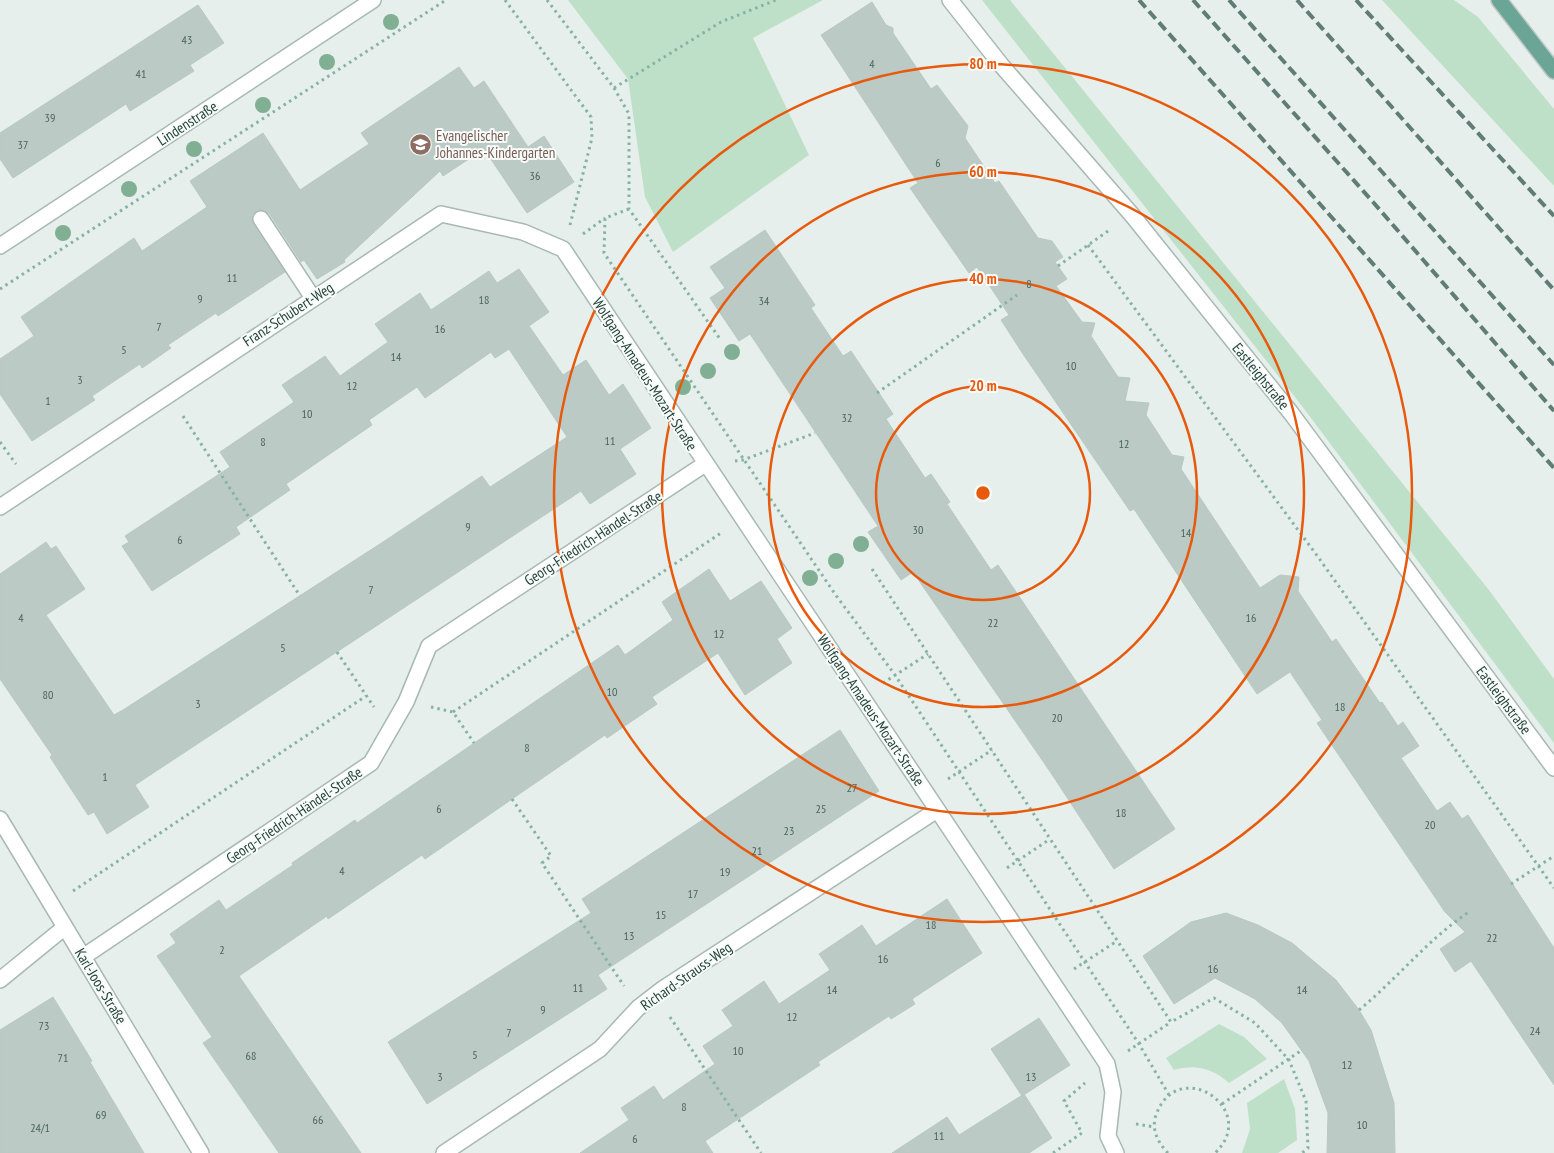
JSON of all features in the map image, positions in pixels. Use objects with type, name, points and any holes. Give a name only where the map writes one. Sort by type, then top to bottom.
[{"type":"main road","points":[[1499,0],[1554,71]]},
{"type":"street","name":"Lindenstraße","points":[[0,246],[374,0]]},
{"type":"street","name":"Eastleighstraße","points":[[950,0],[1002,66],[1132,215],[1291,413],[1554,768]]},
{"type":"street","name":"Franz-Schubert-Weg","points":[[0,506],[168,393],[442,214],[523,232],[562,250]]},
{"type":"street","points":[[261,219],[313,298]]},
{"type":"street","name":"Wolfgang-Amadeus-Mozart-Straße","points":[[562,250],[1107,1064],[1113,1092],[1108,1136],[1116,1153]]},
{"type":"street","name":"Georg-Friedrich-Händel-Straße","points":[[83,957],[371,763],[406,702],[429,646],[705,464]]},
{"type":"street","name":"Richard-Strauss-Weg","points":[[444,1153],[600,1049],[638,1008],[664,988],[937,810]]},
{"type":"street","name":"Karl-Joos-Straße","points":[[0,819],[201,1153]]},
{"type":"street","points":[[0,980],[64,926]]},
{"type":"path","points":[[0,289],[446,0]]},
{"type":"path","points":[[504,0],[591,117],[592,138],[582,185],[562,250]]},
{"type":"path","points":[[548,0],[614,88],[629,114],[629,209],[720,339]]},
{"type":"path","points":[[614,88],[721,22],[776,0]]},
{"type":"path","points":[[629,209],[605,218],[604,253],[835,594],[895,675],[1139,1044],[1169,1095]]},
{"type":"path","points":[[1058,266],[1088,246],[1318,557],[1554,888]]},
{"type":"path","points":[[877,392],[1017,295]]},
{"type":"path","points":[[168,393],[300,596]]},
{"type":"path","points":[[705,464],[743,460],[815,433]]},
{"type":"path","points":[[453,712],[743,519]]},
{"type":"path","points":[[872,569],[1171,1022]]},
{"type":"path","points":[[337,652],[389,731]]},
{"type":"path","points":[[862,697],[928,654]]},
{"type":"path","points":[[51,905],[366,696]]},
{"type":"path","points":[[406,702],[453,712],[474,743]]},
{"type":"path","points":[[926,794],[992,750]]},
{"type":"path","points":[[512,799],[551,856],[542,863],[638,1008],[670,1016],[761,1153]]},
{"type":"path","points":[[985,882],[1050,839]]},
{"type":"path","points":[[1511,884],[1554,856]]},
{"type":"path","points":[[1359,1010],[1386,988],[1453,923],[1469,912]]},
{"type":"path","points":[[1052,983],[1116,941]]},
{"type":"path","points":[[1053,1153],[1082,1134],[1064,1101],[1107,1064],[1171,1022],[1214,998],[1255,1023],[1289,1060],[1306,1101],[1308,1148],[1302,1153]]},
{"type":"path","points":[[1222,1104],[1302,1050]]},
{"type":"path","points":[[1168,1153],[1160,1146],[1155,1132],[1155,1118],[1160,1105],[1169,1095],[1183,1089],[1198,1088],[1212,1094],[1222,1104],[1228,1118],[1228,1133],[1222,1147],[1215,1153]]},
{"type":"green space","points":[[568,0],[823,0],[753,38],[809,155],[673,252],[645,197],[628,79]]},
{"type":"green space","points":[[982,0],[1010,0],[1489,590],[1554,679],[1554,743],[1302,406]]},
{"type":"green space","points":[[1382,0],[1454,0],[1478,17],[1554,109],[1554,186]]},
{"type":"green space","points":[[1219,1024],[1244,1037],[1267,1059],[1229,1083],[1216,1074],[1203,1069],[1189,1067],[1174,1070],[1166,1058]]},
{"type":"green space","points":[[1284,1079],[1295,1109],[1297,1140],[1278,1153],[1242,1153],[1250,1129],[1247,1103]]},
{"type":"building","points":[[872,2],[886,25],[893,28],[893,33],[931,89],[937,85],[968,126],[965,138],[995,183],[999,181],[1038,238],[1052,241],[1063,257],[1055,262],[1067,279],[1056,286],[1082,322],[1095,323],[1091,336],[1118,377],[1130,378],[1125,401],[1149,403],[1146,415],[1172,455],[1184,457],[1181,469],[1260,588],[1280,575],[1299,577],[1298,591],[1332,642],[1336,639],[1380,703],[1382,702],[1398,726],[1403,722],[1419,746],[1401,758],[1437,811],[1450,802],[1462,819],[1468,815],[1554,948],[1554,1085],[1471,961],[1455,972],[1440,949],[1465,932],[1445,912],[1317,723],[1322,720],[1290,672],[1257,694],[1134,509],[1130,511],[1023,354],[1001,320],[1009,315],[977,267],[969,273],[910,188],[918,183],[821,35]]},
{"type":"building","points":[[198,5],[224,43],[190,65],[194,71],[130,111],[126,104],[13,178],[0,159],[0,133]]},
{"type":"building","points":[[459,67],[474,88],[484,81],[528,147],[544,136],[574,182],[527,213],[484,149],[443,176],[440,171],[344,260],[345,262],[317,279],[304,260],[301,262],[269,213],[261,210],[256,211],[252,215],[253,224],[285,272],[218,316],[216,313],[168,345],[171,348],[142,368],[140,364],[92,396],[95,400],[32,441],[0,394],[0,359],[34,336],[21,317],[134,238],[142,251],[207,207],[190,181],[263,133],[300,190],[369,144],[361,133]]},
{"type":"building","points":[[765,230],[815,305],[811,308],[843,356],[851,351],[893,414],[886,419],[925,478],[931,474],[950,502],[947,504],[991,570],[998,565],[1175,829],[1114,869],[1051,773],[913,572],[901,580],[868,532],[878,526],[750,334],[739,341],[710,298],[725,288],[710,267]]},
{"type":"building","points":[[519,269],[549,312],[529,326],[563,375],[586,360],[609,395],[623,384],[651,428],[620,449],[636,474],[590,504],[581,491],[135,785],[149,807],[107,834],[94,812],[88,815],[50,757],[52,755],[0,679],[0,574],[46,542],[51,549],[56,546],[85,589],[46,615],[114,715],[123,710],[482,476],[490,487],[567,437],[509,349],[495,358],[491,352],[425,398],[417,387],[369,420],[372,425],[286,484],[290,490],[236,527],[240,534],[152,591],[122,546],[129,542],[125,536],[230,467],[220,452],[294,402],[282,385],[325,356],[340,376],[388,342],[375,324],[420,293],[431,310],[489,271],[497,283]]},
{"type":"building","points":[[709,569],[730,601],[761,581],[792,628],[777,639],[792,663],[745,695],[718,653],[652,697],[657,704],[607,738],[605,735],[425,859],[422,855],[328,919],[327,916],[239,976],[361,1153],[279,1153],[203,1043],[212,1037],[157,956],[176,943],[170,934],[219,900],[226,910],[355,820],[357,823],[618,645],[625,655],[673,620],[662,602]]},
{"type":"building","points":[[840,730],[879,791],[598,975],[607,989],[427,1104],[388,1042],[591,913],[582,899]]},
{"type":"building","points":[[947,899],[982,953],[912,999],[915,1004],[891,1019],[889,1016],[818,1062],[820,1065],[705,1141],[713,1153],[580,1153],[629,1120],[621,1108],[654,1086],[663,1100],[715,1064],[703,1046],[733,1026],[722,1010],[764,981],[779,1004],[830,970],[819,954],[862,925],[876,946]]},
{"type":"building","points":[[1226,913],[1258,925],[1292,943],[1336,980],[1359,1010],[1371,1030],[1394,1103],[1395,1153],[1327,1153],[1328,1113],[1309,1061],[1282,1023],[1255,999],[1215,978],[1174,1004],[1143,956],[1191,922]]},
{"type":"building","points":[[53,997],[144,1153],[0,1153],[0,1030]]},
{"type":"building","points":[[1039,1018],[1070,1065],[1022,1096],[991,1049]]},
{"type":"building","points":[[1024,1094],[1052,1138],[1029,1153],[892,1153],[947,1117],[959,1135]]},
{"type":"railway","points":[[1139,0],[1554,468]]},
{"type":"railway","points":[[1193,0],[1373,202],[1554,411]]},
{"type":"railway","points":[[1229,0],[1554,365]]},
{"type":"railway","points":[[1297,0],[1554,290]]},
{"type":"railway","points":[[1356,0],[1554,216]]},
{"type":"place","name":"Evangelischer Johannes-Kindergarten","points":[[420,144]]}]
